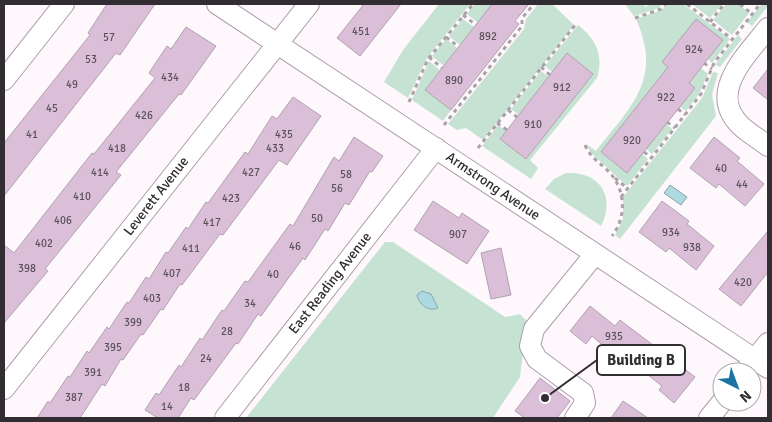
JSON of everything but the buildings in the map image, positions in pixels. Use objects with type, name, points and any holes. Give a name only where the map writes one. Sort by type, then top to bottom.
[{"type":"street","points":[[4,80],[64,4]]},
{"type":"street","name":"Armstrong Avenue","points":[[217,4],[595,254],[749,362]]},
{"type":"street","name":"Leverett Avenue","points":[[4,389],[309,4]]},
{"type":"street","points":[[768,28],[731,77],[728,89],[728,103],[733,116],[741,125],[768,146]]},
{"type":"street","name":"East Reading Avenue","points":[[225,418],[436,148]]},
{"type":"street","points":[[575,418],[585,403],[583,393],[537,359],[530,346],[534,329],[595,254]]},
{"type":"street","points":[[758,362],[768,343]]},
{"type":"path","points":[[409,102],[429,57],[473,4]]},
{"type":"path","points":[[444,125],[522,26],[522,18],[534,4]]},
{"type":"path","points":[[635,18],[660,9],[665,4]]},
{"type":"path","points":[[687,4],[732,38]]},
{"type":"path","points":[[710,22],[724,4]]},
{"type":"path","points":[[740,4],[751,13]]},
{"type":"path","points":[[621,197],[701,94],[711,69],[732,38],[760,4]]},
{"type":"path","points":[[464,15],[476,25]]},
{"type":"path","points":[[478,148],[576,24]]},
{"type":"path","points":[[446,37],[459,47]]},
{"type":"path","points":[[429,57],[442,68]]},
{"type":"path","points":[[704,63],[711,69]]},
{"type":"path","points":[[541,68],[550,75]]},
{"type":"path","points":[[678,109],[685,115]]},
{"type":"path","points":[[508,110],[517,117]]},
{"type":"path","points":[[667,122],[675,128]]},
{"type":"path","points":[[497,123],[507,130]]},
{"type":"path","points":[[585,145],[590,155],[628,188]]},
{"type":"path","points":[[644,152],[652,158]]},
{"type":"path","points":[[610,174],[621,197],[622,216],[612,236]]},
{"type":"green space","points":[[439,4],[470,4],[427,58],[408,98],[384,82],[403,50]]},
{"type":"green space","points":[[475,4],[492,4],[478,23],[467,14]]},
{"type":"green space","points":[[538,4],[552,4],[574,25],[483,140],[466,128],[457,130],[448,124],[524,29],[526,19]]},
{"type":"green space","points":[[625,4],[643,4],[646,7],[649,4],[662,4],[659,8],[634,16]]},
{"type":"green space","points":[[666,4],[683,4],[730,39],[712,63],[708,59],[662,62],[668,67],[601,152],[627,173],[642,154],[648,159],[627,186],[591,153],[586,144],[596,151],[631,106],[644,76],[646,59],[643,40],[636,19],[662,10]]},
{"type":"green space","points":[[692,4],[722,4],[710,18]]},
{"type":"green space","points":[[726,4],[738,4],[749,13],[732,35],[713,20]]},
{"type":"green space","points":[[762,4],[768,4],[768,6],[752,26],[747,22]]},
{"type":"green space","points":[[463,19],[474,27],[460,45],[449,36]]},
{"type":"green space","points":[[578,25],[590,36],[597,48],[600,62],[597,78],[530,160],[538,168],[531,179],[482,146],[498,125],[506,131],[500,139],[526,159],[593,74],[568,54],[552,72],[545,66]]},
{"type":"green space","points":[[738,35],[742,39],[720,67],[715,65]]},
{"type":"green space","points":[[446,39],[457,48],[444,66],[432,56]]},
{"type":"green space","points":[[429,61],[440,70],[425,90],[451,110],[443,121],[412,100]]},
{"type":"green space","points":[[701,68],[708,74],[699,94],[686,111],[680,107],[689,83]]},
{"type":"green space","points":[[541,71],[549,77],[519,115],[511,109]]},
{"type":"green space","points":[[713,72],[718,73],[712,95],[716,116],[620,239],[615,235],[623,219],[623,197],[702,98]]},
{"type":"green space","points":[[666,124],[672,129],[652,154],[646,149]]},
{"type":"green space","points":[[566,173],[588,176],[602,188],[607,205],[601,226],[545,189],[554,179]]},
{"type":"green space","points":[[385,242],[393,242],[505,317],[520,314],[527,321],[520,377],[493,418],[246,418]]},
{"type":"water","points":[[670,185],[687,197],[681,205],[664,193]]},
{"type":"water","points":[[422,291],[431,294],[438,308],[431,309],[422,305],[417,295]]},
{"type":"place","name":"Building B","points":[[545,398]]}]
